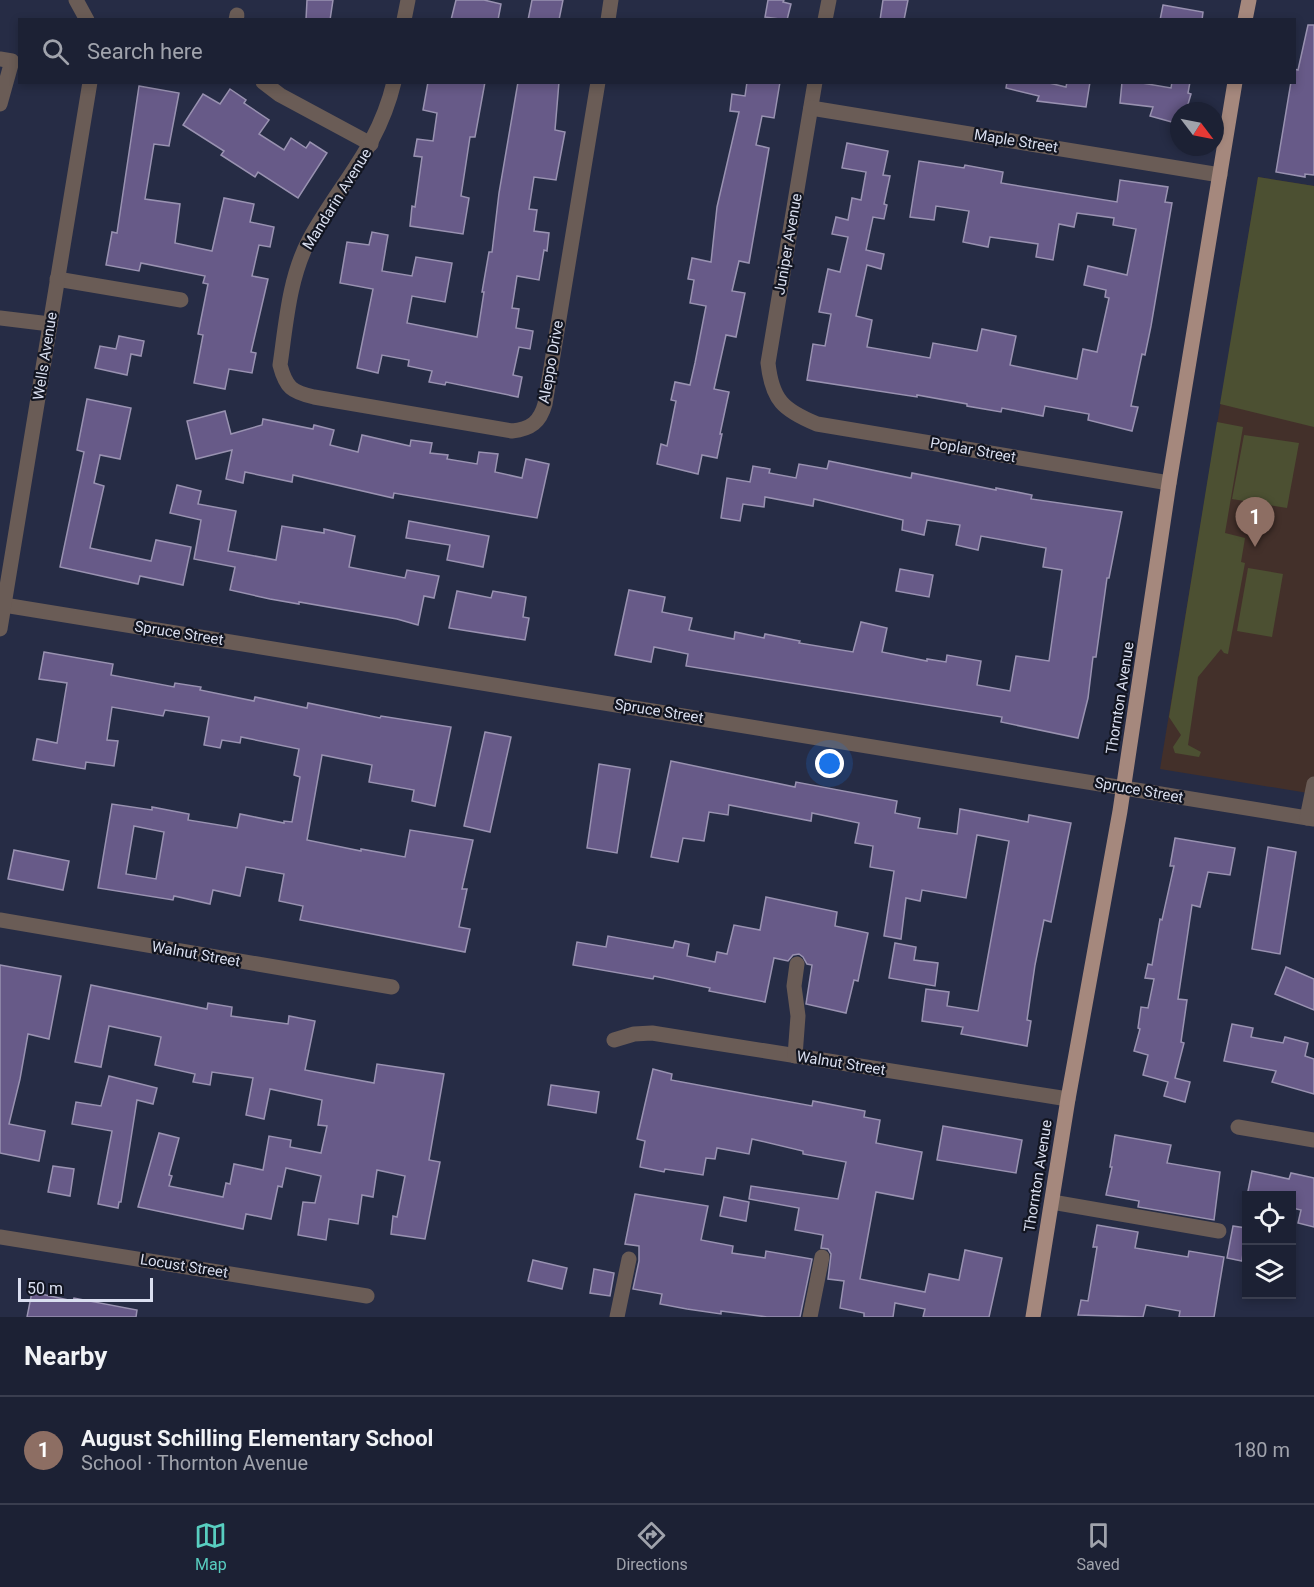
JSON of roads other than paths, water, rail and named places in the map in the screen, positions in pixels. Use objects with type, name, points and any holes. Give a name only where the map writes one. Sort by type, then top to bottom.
[{"type":"main road","points":[[1245,18],[1249,0]]},
{"type":"main road","name":"Thornton Avenue","points":[[1033,1317],[1068,1099],[1124,788],[1169,483],[1235,84]]},
{"type":"street","points":[[76,0],[86,18]]},
{"type":"street","points":[[404,18],[408,0]]},
{"type":"street","points":[[608,18],[611,0]]},
{"type":"street","points":[[825,18],[829,0]]},
{"type":"street","points":[[0,59],[12,61],[0,104]]},
{"type":"street","name":"Wells Avenue","points":[[0,629],[3,597],[90,84]]},
{"type":"street","points":[[266,84],[280,95],[371,144]]},
{"type":"street","name":"Mandarin Avenue","points":[[288,387],[280,365],[298,266],[309,240],[371,144],[385,113],[393,84]]},
{"type":"street","name":"Aleppo Drive","points":[[288,387],[299,394],[314,398],[512,431],[523,430],[535,424],[545,404],[598,84]]},
{"type":"street","name":"Juniper Avenue","points":[[781,404],[770,385],[768,363],[815,84]]},
{"type":"street","name":"Maple Street","points":[[812,108],[1220,175]]},
{"type":"street","points":[[57,279],[181,300]]},
{"type":"street","points":[[0,318],[50,324]]},
{"type":"street","name":"Poplar Street","points":[[781,404],[798,416],[817,424],[1169,483]]},
{"type":"street","name":"Spruce Street","points":[[3,597],[1311,819]]},
{"type":"street","points":[[1311,819],[1314,784]]},
{"type":"street","name":"Walnut Street","points":[[0,921],[392,987]]},
{"type":"street","points":[[795,1056],[798,1016],[794,986],[796,964]]},
{"type":"street","name":"Walnut Street","points":[[614,1040],[634,1034],[652,1033],[1068,1099]]},
{"type":"street","points":[[1238,1127],[1314,1140]]},
{"type":"street","points":[[1052,1202],[1219,1231]]},
{"type":"street","name":"Locust Street","points":[[0,1237],[367,1296]]},
{"type":"street","points":[[810,1317],[822,1257]]},
{"type":"street","points":[[618,1317],[629,1259]]},
{"type":"place","name":"August Schilling Elementary School","points":[[1255,547]]}]
